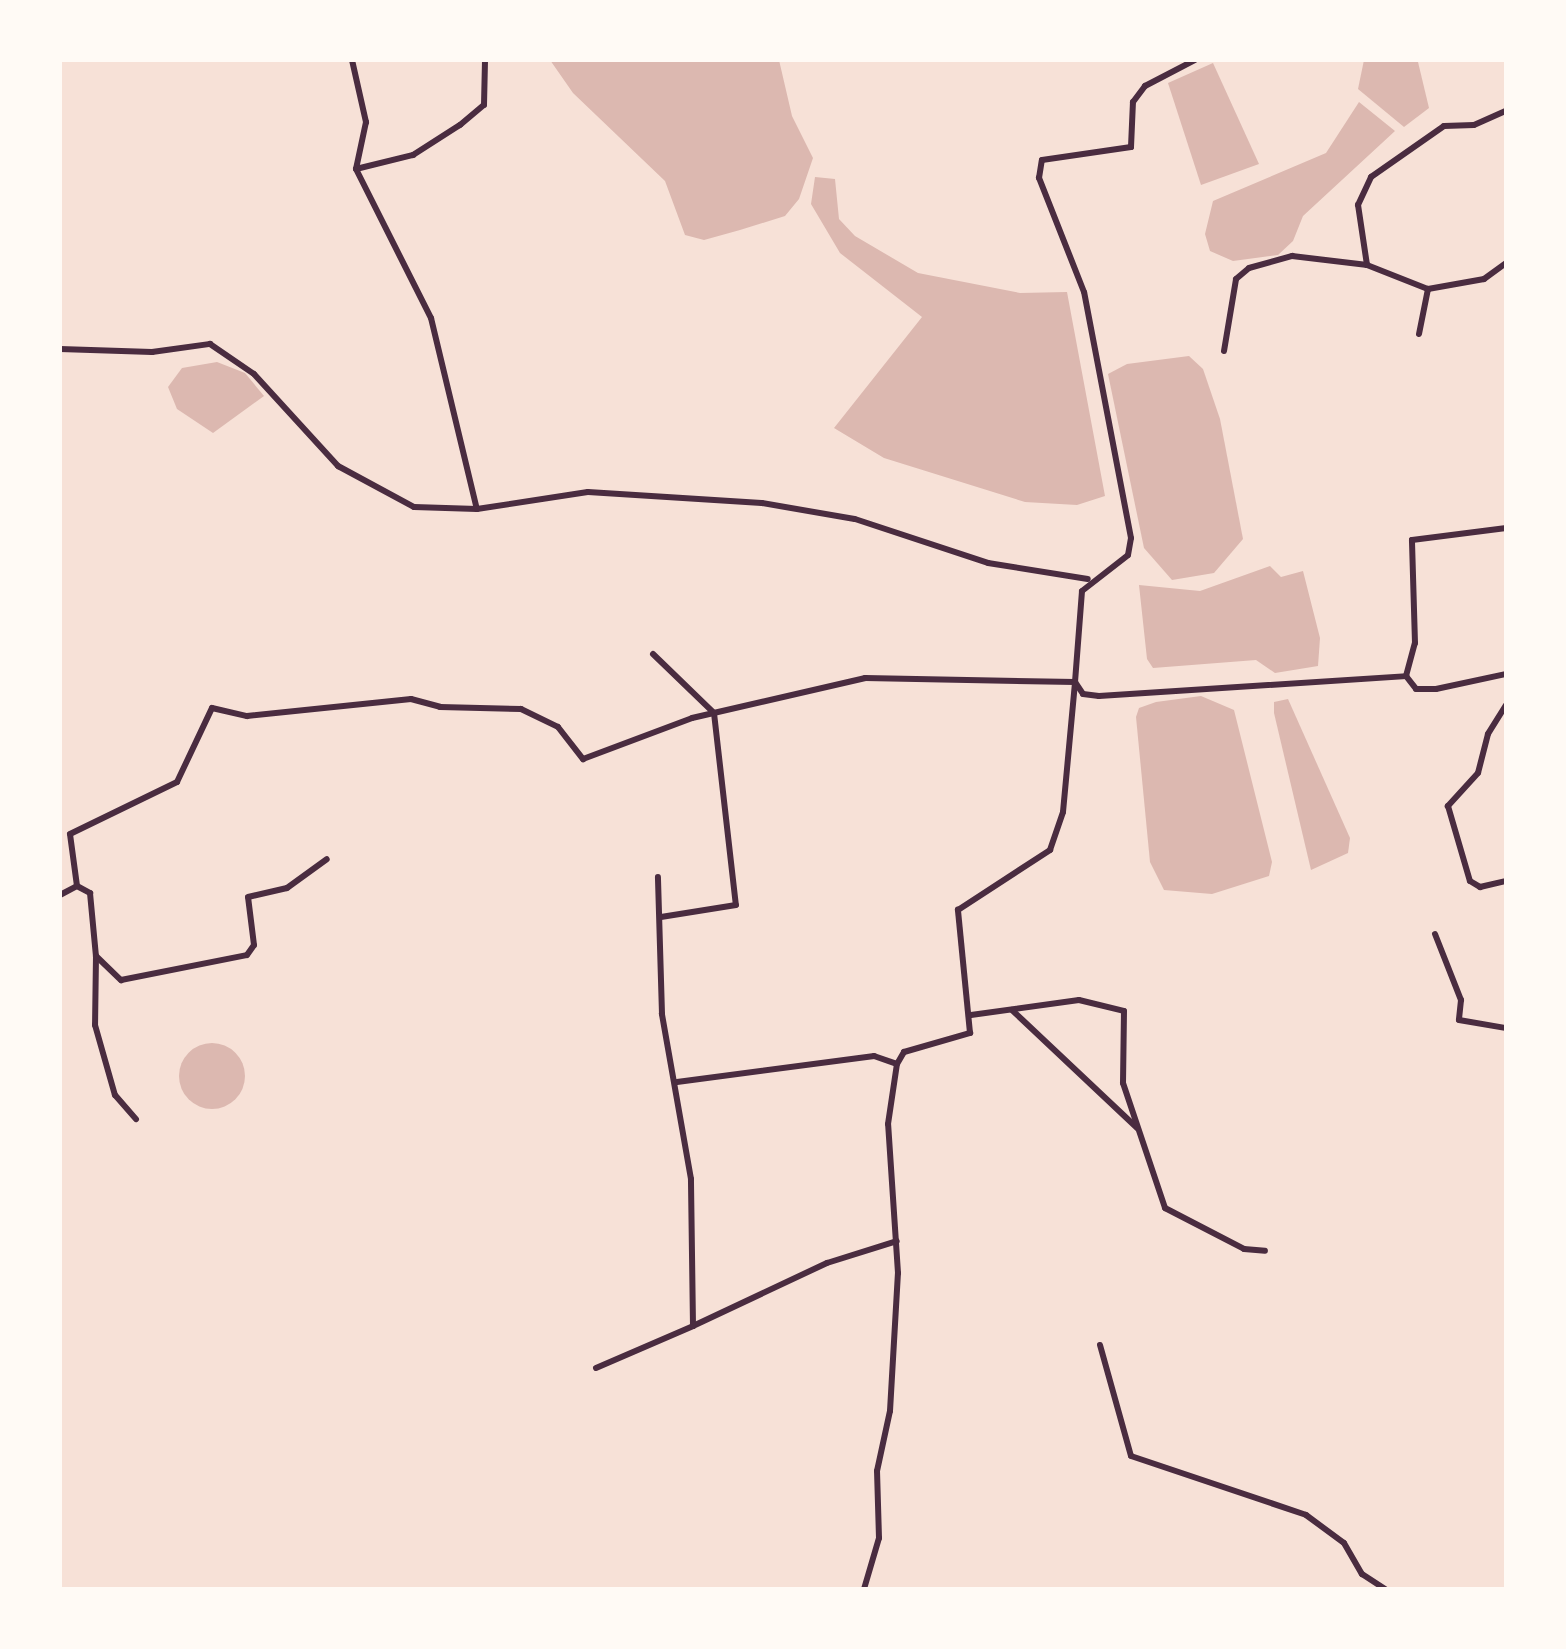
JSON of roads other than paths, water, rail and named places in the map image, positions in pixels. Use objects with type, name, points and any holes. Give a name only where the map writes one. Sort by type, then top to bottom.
[{"type":"street","points":[[352,60],[366,122],[356,169],[431,318],[477,509]]},
{"type":"street","points":[[356,169],[413,155],[460,125],[484,105],[485,60]]},
{"type":"street","points":[[60,349],[152,352],[210,344],[254,374],[338,466],[414,507],[477,509],[588,492],[762,503],[855,519],[988,563],[1088,579],[1128,555],[1131,538],[1084,292],[1039,178],[1042,160],[1131,147],[1133,102],[1145,86],[1195,60]]},
{"type":"street","points":[[1367,265],[1358,205],[1371,177],[1444,126],[1474,125],[1506,111]]},
{"type":"street","points":[[1224,351],[1236,279],[1249,268],[1292,256],[1367,265],[1428,289],[1484,279],[1506,263]]},
{"type":"street","points":[[1419,334],[1428,289]]},
{"type":"street","points":[[1406,676],[1415,643],[1412,540],[1506,528]]},
{"type":"street","points":[[864,1589],[879,1538],[877,1471],[890,1411],[897,1241],[888,1124],[897,1064],[912,1048],[967,1037],[971,1015],[958,910],[1050,850],[1063,812],[1088,579]]},
{"type":"street","points":[[653,654],[714,713],[736,905],[661,917]]},
{"type":"street","points":[[1075,682],[1083,694],[1099,696],[1406,676]]},
{"type":"street","points":[[1406,676],[1416,689],[1436,689],[1505,676]]},
{"type":"street","points":[[77,886],[70,834],[177,782],[212,708],[247,716],[411,699],[440,707],[521,709],[558,727],[583,759],[714,713],[865,678],[1075,682]]},
{"type":"street","points":[[1506,705],[1488,734],[1478,773],[1448,806],[1470,881],[1480,887],[1506,881]]},
{"type":"street","points":[[96,956],[121,980],[247,955],[254,945],[248,897],[287,888],[327,859]]},
{"type":"street","points":[[658,877],[662,1014],[677,1082],[691,1179],[693,1326]]},
{"type":"street","points":[[60,895],[77,886]]},
{"type":"street","points":[[77,886],[90,893],[96,956],[95,1025],[115,1095],[136,1119]]},
{"type":"street","points":[[1435,934],[1461,1000],[1459,1020],[1506,1028]]},
{"type":"street","points":[[971,1015],[1079,1000],[1124,1011],[1120,1060],[1138,1128],[1165,1208],[1244,1249],[1265,1251]]},
{"type":"street","points":[[1012,1010],[1138,1128]]},
{"type":"street","points":[[677,1082],[874,1056],[897,1064]]},
{"type":"street","points":[[596,1368],[827,1263],[897,1241]]},
{"type":"street","points":[[1100,1345],[1131,1456],[1306,1515],[1344,1543],[1362,1574],[1385,1589]]}]
